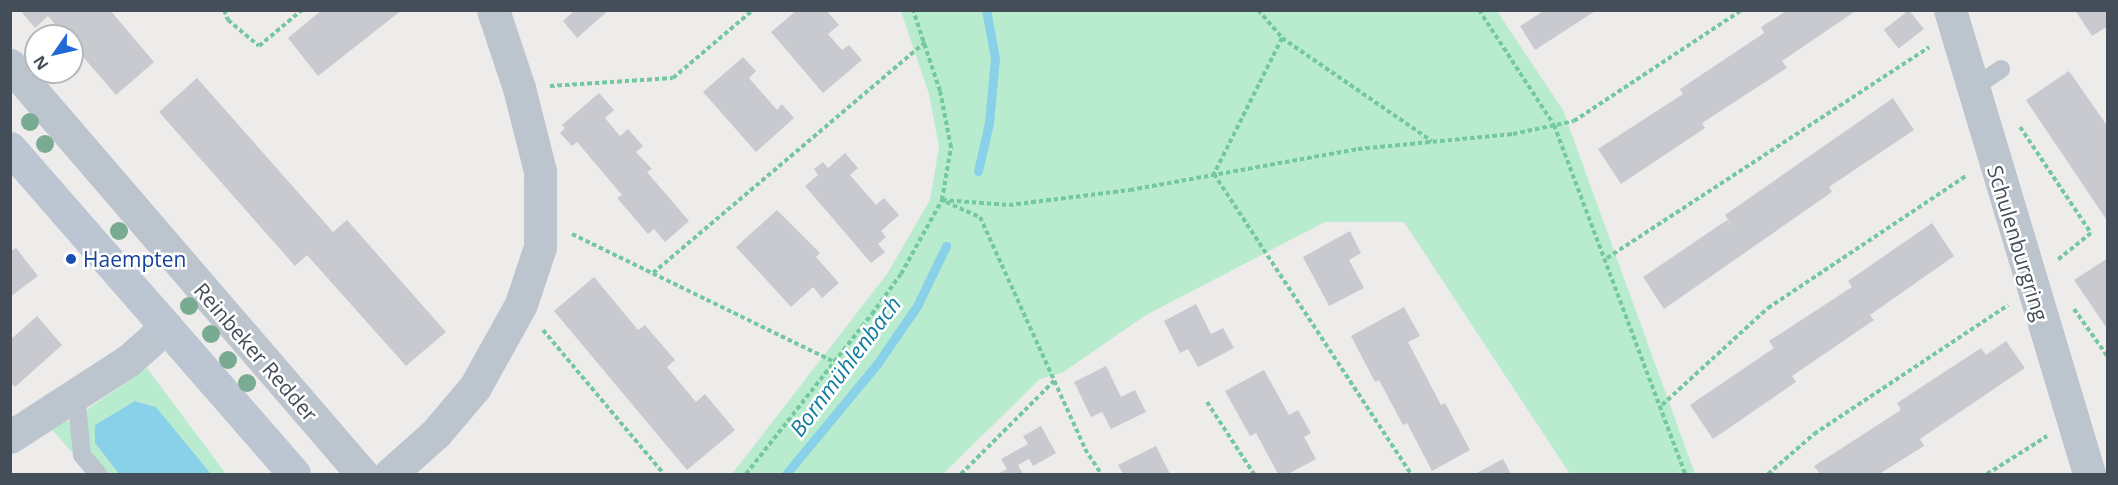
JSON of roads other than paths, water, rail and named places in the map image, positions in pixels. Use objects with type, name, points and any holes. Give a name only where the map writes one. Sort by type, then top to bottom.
[{"type":"main road","points":[[10,148],[294,474]]},
{"type":"street","points":[[390,474],[436,433],[475,387],[521,304],[540,247],[542,220],[540,171],[519,88],[493,10]]},
{"type":"street","name":"Schulenburgring","points":[[1954,20],[1992,159],[2040,279],[2072,419],[2090,474]]},
{"type":"street","name":"Reinbeker Redder","points":[[10,65],[362,474]]},
{"type":"street","points":[[10,437],[129,360],[166,327]]},
{"type":"lane","points":[[1973,88],[2001,69]]},
{"type":"lane","points":[[76,395],[82,455],[98,474]]},
{"type":"water","points":[[135,401],[156,407],[211,474],[119,474],[95,443],[95,425]]},
{"type":"waterway","name":"Bornmühlenbach","points":[[978,171],[989,123],[995,58],[986,10]]},
{"type":"waterway","name":"Bornmühlenbach","points":[[786,474],[877,364],[917,306],[946,246]]},
{"type":"place","name":"Haempten","points":[[71,259]]}]
